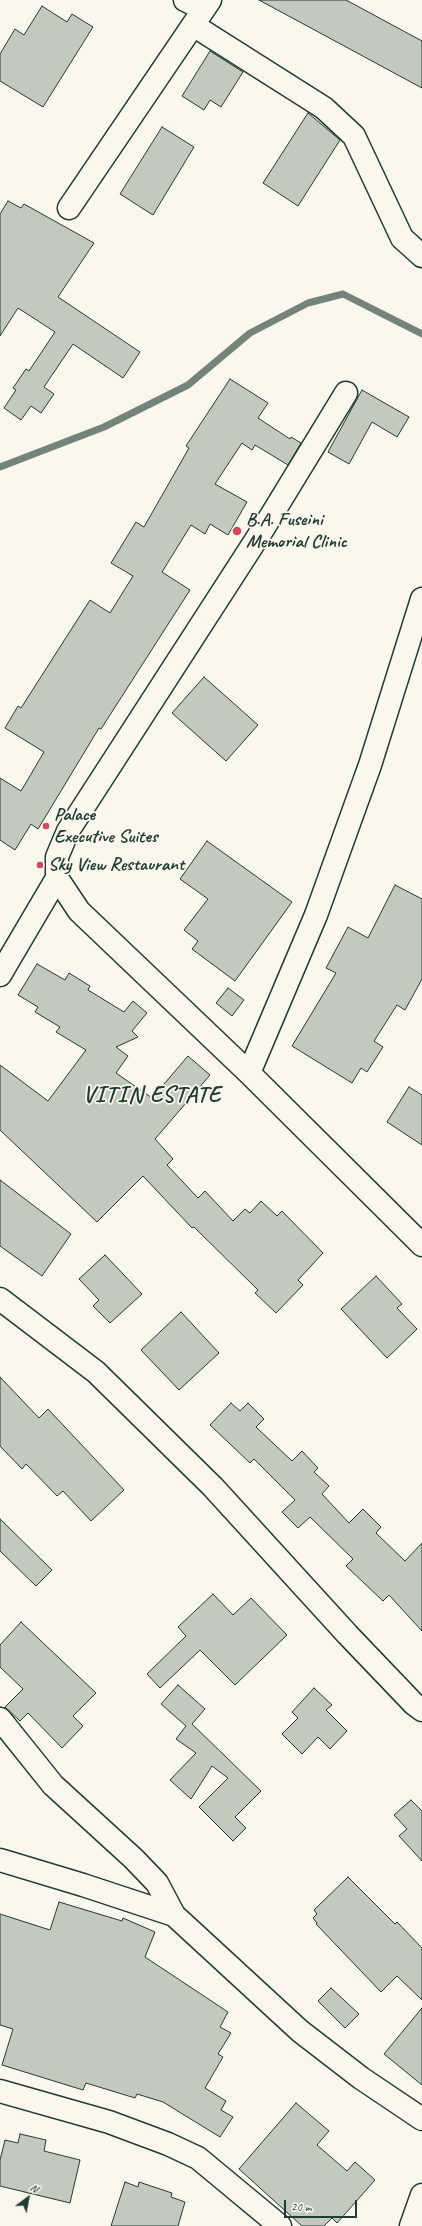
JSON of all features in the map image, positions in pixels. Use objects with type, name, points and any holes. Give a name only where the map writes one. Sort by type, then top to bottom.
[{"type":"street","points":[[69,208],[198,8],[324,108],[354,136],[402,238],[422,256]]},
{"type":"street","points":[[0,975],[57,878],[57,857],[68,831],[262,529],[346,393]]},
{"type":"street","points":[[250,1073],[324,892],[370,765],[422,599]]},
{"type":"street","points":[[57,878],[79,911],[250,1073],[422,1245]]},
{"type":"street","points":[[0,1299],[102,1378],[213,1487],[348,1635],[422,1710]]},
{"type":"street","points":[[0,1719],[53,1785],[134,1859],[157,1883],[174,1916],[300,2031],[361,2078],[422,2119]]},
{"type":"street","points":[[0,1860],[83,1885],[174,1916]]},
{"type":"street","points":[[0,2091],[109,2122],[168,2144],[198,2158],[280,2226]]},
{"type":"street","points":[[411,2226],[422,2196]]},
{"type":"building","points":[[259,0],[346,0],[422,41],[422,88]]},
{"type":"building","points":[[42,6],[67,22],[72,14],[93,27],[43,107],[0,81],[0,54],[15,29],[24,35]]},
{"type":"building","points":[[210,51],[243,72],[221,107],[210,100],[204,110],[182,96]]},
{"type":"building","points":[[308,113],[340,140],[298,206],[263,183]]},
{"type":"building","points":[[162,127],[194,147],[153,215],[120,194]]},
{"type":"building","points":[[8,201],[21,208],[24,204],[94,243],[58,297],[140,352],[123,378],[73,344],[44,387],[54,394],[41,413],[31,406],[21,420],[4,408],[16,390],[13,388],[26,369],[29,371],[55,332],[18,308],[0,336],[0,214]]},
{"type":"building","points":[[230,379],[268,403],[258,418],[290,439],[291,437],[301,443],[288,465],[255,445],[252,450],[242,443],[215,484],[247,502],[228,535],[210,524],[205,534],[191,525],[162,572],[190,590],[101,729],[99,728],[38,829],[31,824],[15,850],[0,840],[0,778],[21,791],[44,752],[5,728],[18,706],[21,708],[90,600],[110,613],[133,576],[111,563],[136,522],[144,527],[189,448],[186,446]]},
{"type":"building","points":[[362,390],[409,417],[397,437],[372,422],[349,464],[328,452]]},
{"type":"building","points":[[204,677],[258,725],[226,761],[172,713]]},
{"type":"building","points":[[207,841],[292,902],[235,981],[192,949],[198,941],[184,930],[208,899],[180,879]]},
{"type":"building","points":[[395,885],[422,899],[422,979],[405,1010],[397,1005],[374,1041],[383,1047],[367,1072],[361,1068],[352,1083],[292,1046],[336,973],[326,968],[348,927],[368,938]]},
{"type":"building","points":[[37,964],[65,980],[69,973],[90,986],[88,990],[124,1012],[133,1001],[147,1013],[132,1031],[138,1037],[116,1047],[128,1056],[116,1073],[152,1098],[188,1056],[210,1075],[155,1139],[173,1159],[167,1165],[198,1198],[205,1191],[233,1221],[245,1209],[250,1213],[261,1201],[277,1216],[282,1211],[323,1253],[298,1280],[303,1285],[276,1313],[255,1293],[258,1290],[194,1227],[192,1228],[143,1176],[97,1222],[0,1130],[0,1065],[48,1101],[86,1050],[56,1032],[60,1027],[35,1012],[38,1007],[18,995]]},
{"type":"building","points":[[228,988],[244,1000],[232,1016],[216,1003]]},
{"type":"building","points":[[409,1087],[422,1095],[422,1145],[387,1122]]},
{"type":"building","points":[[0,1180],[71,1234],[42,1276],[0,1246]]},
{"type":"building","points":[[105,1255],[142,1294],[110,1323],[93,1306],[99,1300],[79,1279]]},
{"type":"building","points":[[376,1276],[402,1304],[397,1308],[417,1329],[387,1358],[341,1309]]},
{"type":"building","points":[[181,1312],[219,1353],[179,1390],[141,1350]]},
{"type":"building","points":[[0,1377],[39,1418],[48,1409],[124,1490],[91,1521],[63,1491],[57,1496],[26,1464],[22,1469],[0,1446]]},
{"type":"building","points":[[231,1403],[240,1411],[248,1403],[264,1419],[256,1427],[292,1461],[302,1451],[318,1468],[314,1472],[329,1486],[322,1494],[349,1523],[363,1509],[381,1527],[376,1533],[405,1561],[422,1543],[422,1631],[389,1595],[383,1601],[346,1566],[353,1559],[310,1517],[298,1528],[282,1512],[295,1500],[254,1459],[250,1463],[210,1425]]},
{"type":"building","points":[[0,1519],[52,1570],[36,1586],[0,1551]]},
{"type":"building","points":[[213,1594],[233,1615],[251,1598],[287,1635],[235,1685],[200,1650],[160,1688],[147,1674],[186,1636],[178,1627]]},
{"type":"building","points":[[21,1622],[96,1693],[73,1716],[83,1726],[62,1748],[28,1713],[20,1721],[5,1707],[23,1689],[0,1667],[0,1645]]},
{"type":"building","points":[[178,1685],[205,1709],[192,1724],[261,1791],[235,1817],[246,1828],[233,1841],[199,1807],[228,1778],[212,1766],[191,1799],[170,1780],[196,1753],[176,1739],[186,1726],[161,1704]]},
{"type":"building","points":[[314,1688],[332,1705],[326,1710],[347,1731],[330,1749],[318,1737],[302,1754],[282,1734],[298,1718],[292,1712]]},
{"type":"building","points":[[411,1800],[422,1811],[422,1861],[399,1836],[407,1829],[394,1815]]},
{"type":"building","points":[[348,1877],[395,1924],[397,1922],[422,1948],[422,2000],[397,1976],[381,1992],[316,1924],[317,1923],[313,1918],[317,1914],[314,1910]]},
{"type":"building","points":[[59,1902],[122,1921],[123,1918],[155,1932],[145,1957],[228,2012],[220,2027],[231,2033],[218,2054],[223,2057],[205,2088],[226,2101],[221,2110],[233,2117],[220,2137],[163,2102],[137,2094],[135,2098],[86,2083],[83,2090],[2,2065],[13,2029],[0,2025],[0,1914],[50,1930]]},
{"type":"building","points":[[331,1988],[359,2014],[345,2028],[318,2001]]},
{"type":"building","points":[[422,2008],[422,2085],[384,2054]]},
{"type":"building","points":[[296,2103],[329,2131],[317,2145],[347,2171],[355,2162],[375,2180],[337,2223],[332,2218],[324,2226],[302,2226],[239,2169]]},
{"type":"building","points":[[20,2134],[46,2140],[44,2151],[80,2160],[70,2203],[0,2186],[0,2160],[5,2140],[18,2143]]},
{"type":"building","points":[[125,2182],[138,2187],[139,2182],[172,2193],[171,2197],[185,2202],[178,2226],[111,2226]]},
{"type":"waterway","points":[[0,467],[104,427],[188,385],[250,333],[308,303],[343,294],[422,334]]},
{"type":"place","name":"B.A. Fuseini Memorial Clinic","points":[[237,531]]},
{"type":"place","name":"Palace Executive Suites","points":[[46,826]]},
{"type":"place","name":"Sky View Restaurant","points":[[40,865]]},
{"type":"district","name":"VITIN ESTATE","points":[[152,1096]]}]
